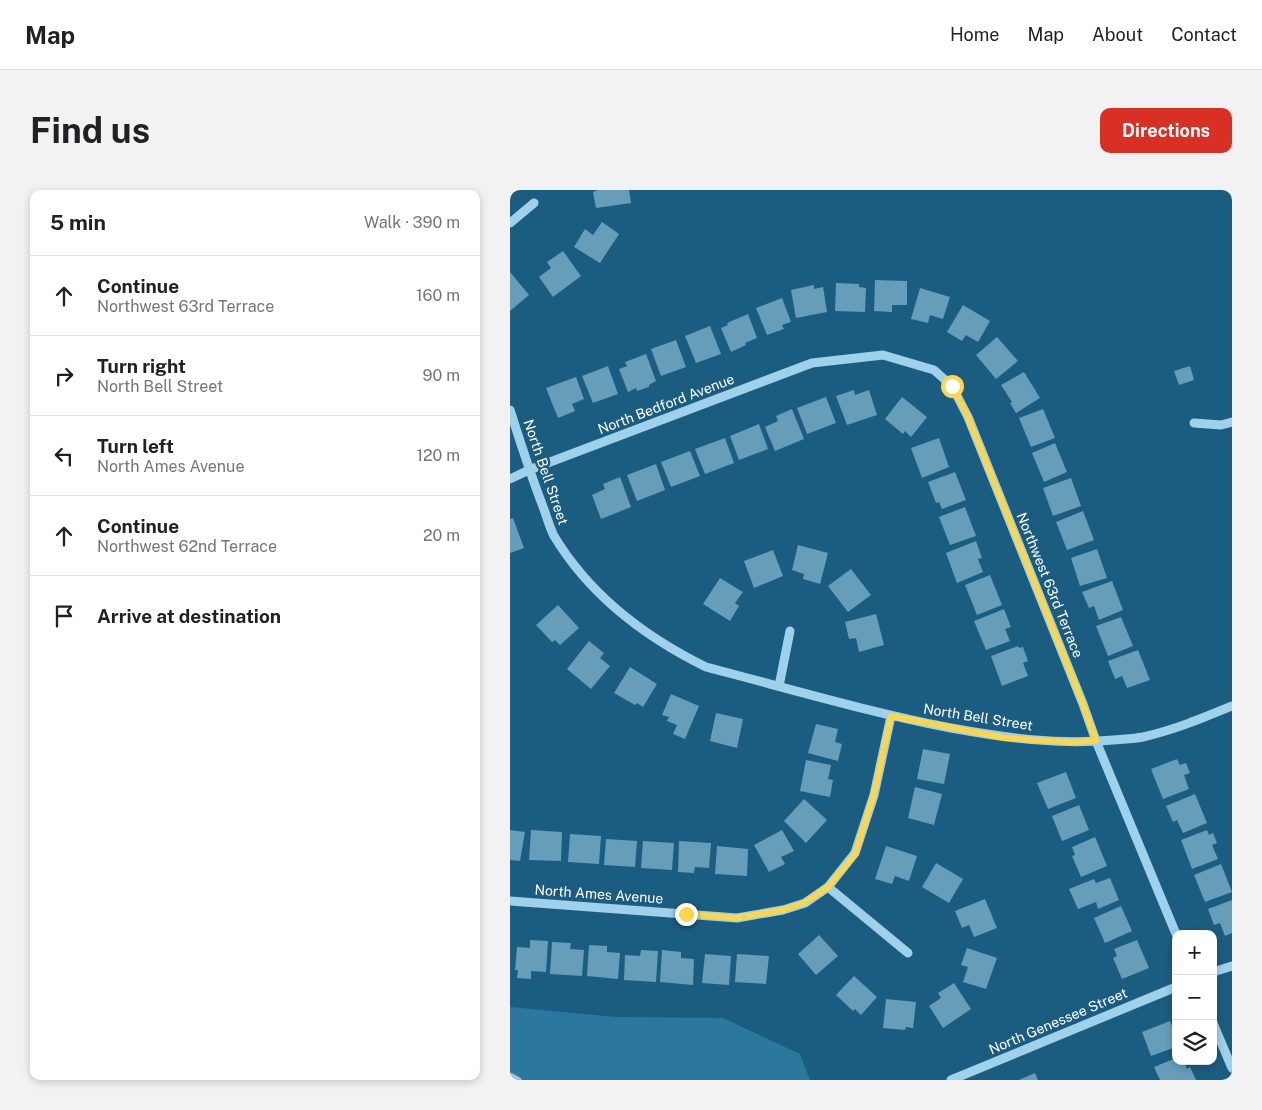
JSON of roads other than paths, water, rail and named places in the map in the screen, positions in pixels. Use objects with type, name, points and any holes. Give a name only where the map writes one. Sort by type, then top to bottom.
[{"type":"street","points":[[510,223],[534,203]]},
{"type":"street","name":"Northwest 63rd Terrace","points":[[812,363],[883,355],[934,370],[952,386],[976,435],[1096,741],[1174,930]]},
{"type":"street","name":"North Bedford Avenue","points":[[510,479],[529,470],[812,363]]},
{"type":"street","name":"North Bell Street","points":[[510,410],[529,470],[554,535],[586,578],[624,616],[653,637],[706,667],[891,716],[1005,738],[1066,742],[1141,737],[1181,727],[1232,706]]},
{"type":"street","points":[[1194,423],[1221,425],[1232,422]]},
{"type":"street","points":[[779,686],[790,632]]},
{"type":"street","points":[[891,716],[874,794],[855,854],[828,887],[908,953]]},
{"type":"street","name":"North Ames Avenue","points":[[510,901],[736,918],[783,910],[804,903],[828,887]]},
{"type":"street","points":[[1217,971],[1232,966]]},
{"type":"street","name":"North Genessee Street","points":[[956,1079],[1172,989]]},
{"type":"street","points":[[1217,1032],[1232,1068]]},
{"type":"waterway","points":[[510,1075],[519,1080]]}]
